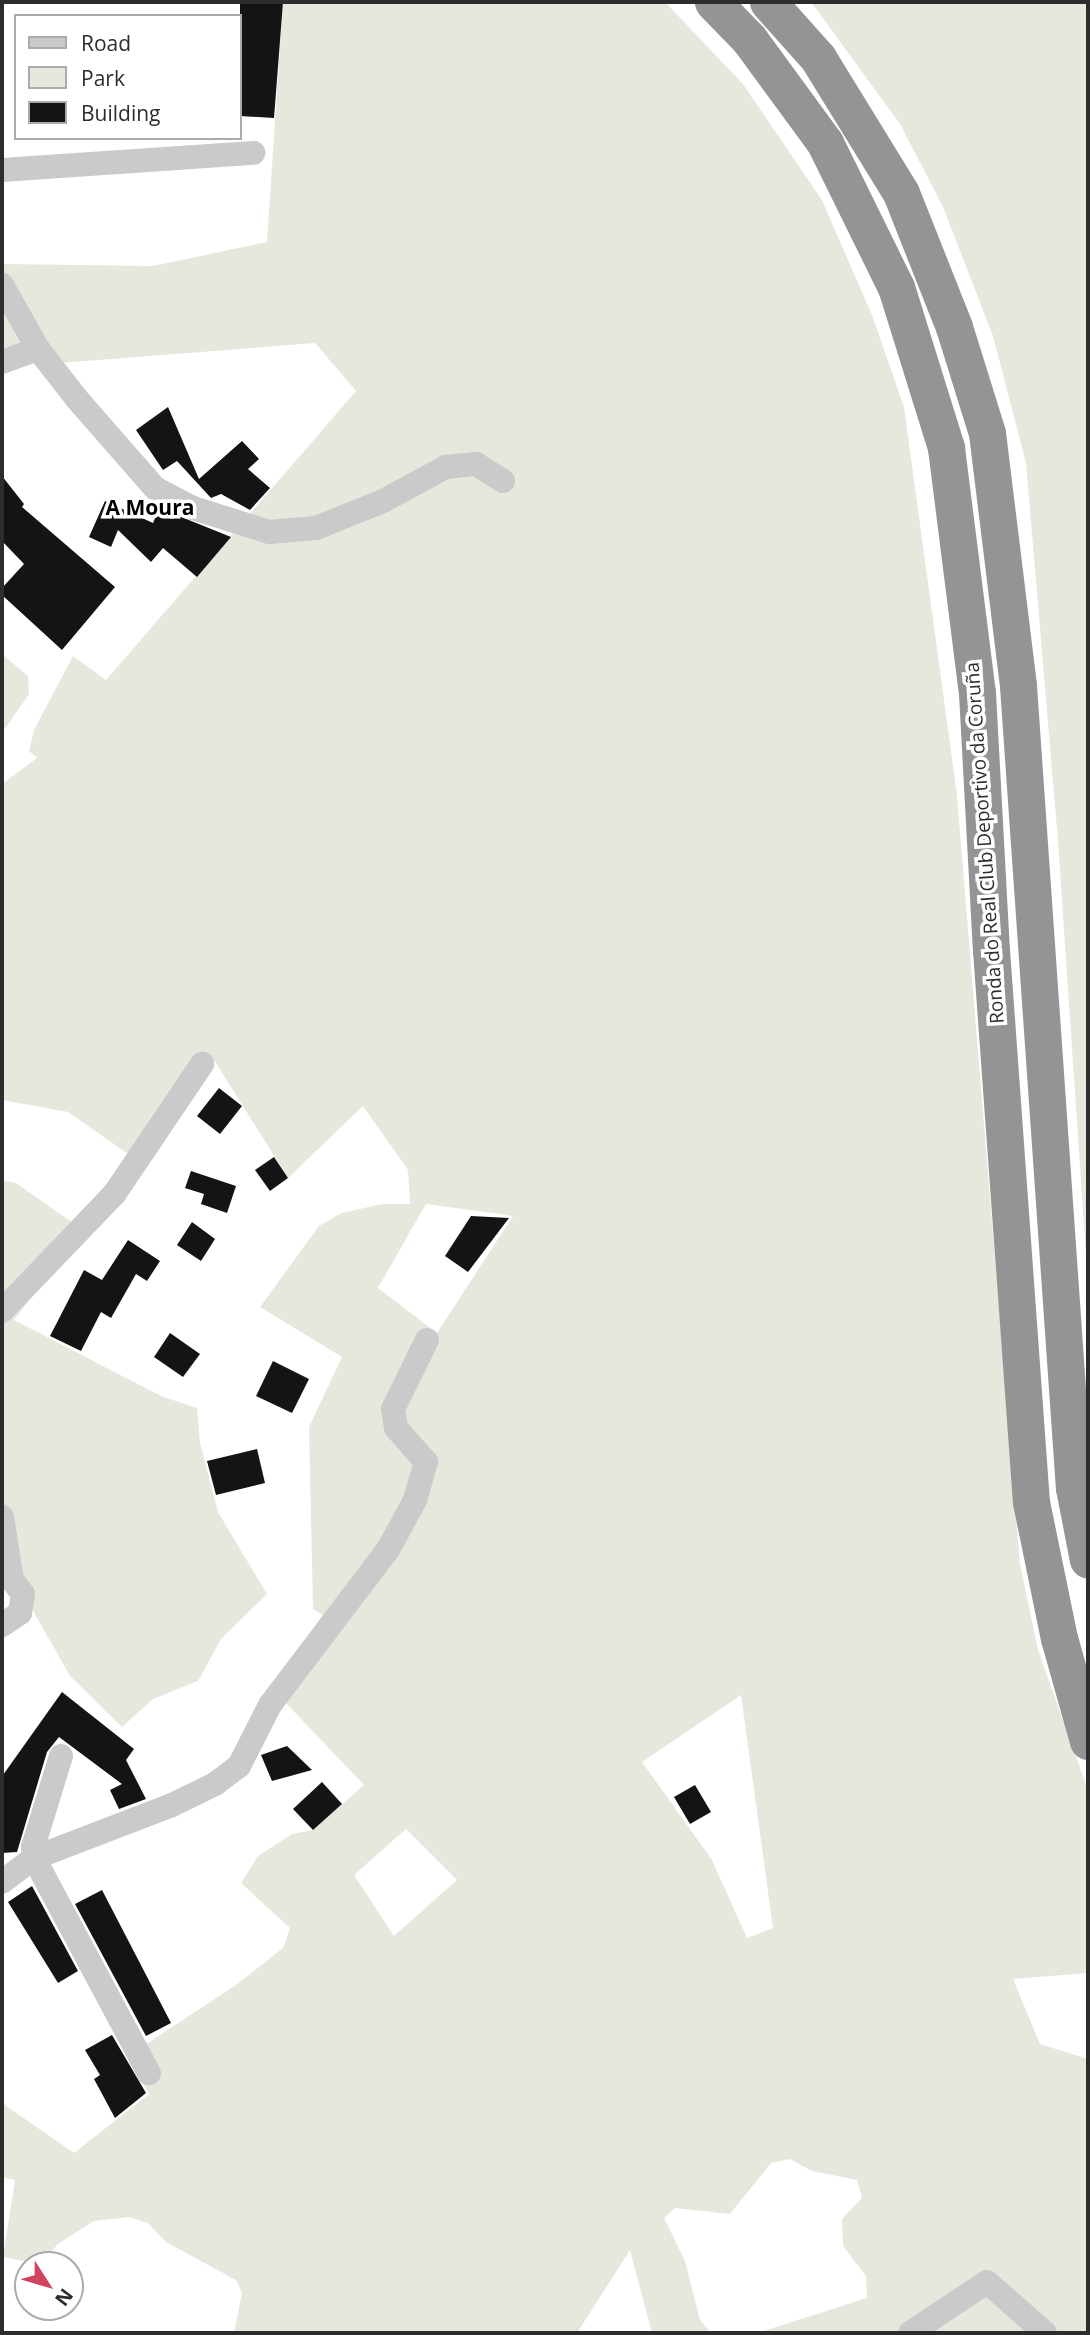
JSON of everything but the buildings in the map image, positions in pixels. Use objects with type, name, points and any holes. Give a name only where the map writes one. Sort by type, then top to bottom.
[{"type":"highway","name":"Ronda do Real Club Deportivo da Coruña","points":[[713,2],[749,38],[825,143],[896,287],[946,448],[977,693],[990,950],[1031,1502],[1059,1638],[1088,1741]]},
{"type":"highway","points":[[768,2],[818,58],[901,193],[954,327],[987,433],[1018,686],[1074,1488],[1088,1560]]},
{"type":"street","points":[[2,170],[253,153]]},
{"type":"street","points":[[2,285],[38,349],[155,488],[193,508],[234,523],[269,531],[317,528],[383,501],[446,467],[476,464],[503,481]]},
{"type":"street","points":[[2,362],[38,349]]},
{"type":"street","points":[[2,1311],[115,1193],[202,1064]]},
{"type":"street","points":[[2,1882],[34,1858],[172,1805],[215,1784],[239,1766],[270,1705],[389,1548],[415,1500],[426,1462],[396,1428],[393,1409],[428,1340]]},
{"type":"street","points":[[2,1517],[7,1579],[23,1594],[20,1613],[2,1626]]},
{"type":"street","points":[[61,1756],[33,1847],[34,1858],[149,2073]]},
{"type":"street","points":[[910,2333],[987,2282],[1045,2333]]},
{"type":"green space","points":[[283,2],[665,2],[743,84],[822,200],[872,315],[904,407],[957,795],[1020,1564],[1038,1650],[1088,1790],[1088,1973],[1013,1979],[1040,2044],[1088,2059],[1088,2333],[757,2333],[867,2298],[866,2276],[843,2246],[842,2219],[862,2198],[857,2180],[812,2171],[790,2159],[771,2163],[730,2214],[675,2208],[664,2218],[685,2261],[700,2320],[711,2333],[652,2333],[630,2250],[577,2333],[234,2333],[242,2293],[236,2280],[166,2242],[148,2223],[129,2217],[94,2221],[52,2251],[14,2251],[14,2259],[3,2257],[15,2180],[2,2177],[2,2103],[74,2153],[149,2094],[128,2056],[236,1985],[283,1948],[290,1928],[241,1883],[258,1856],[292,1834],[313,1830],[364,1785],[282,1699],[325,1617],[313,1609],[309,1427],[342,1357],[260,1307],[319,1226],[342,1213],[382,1204],[410,1204],[408,1170],[363,1106],[288,1178],[214,1060],[208,1062],[14,1320],[161,1396],[197,1408],[200,1443],[218,1512],[267,1594],[221,1639],[198,1681],[153,1699],[122,1727],[70,1676],[32,1609],[2,1574],[2,1180],[16,1183],[73,1223],[131,1156],[68,1112],[2,1100],[2,784],[37,758],[29,751],[34,730],[73,656],[106,680],[356,391],[315,343],[60,363],[45,345],[2,370],[2,264],[153,266],[267,242]],"holes":[[[426,1204],[513,1216],[437,1333],[378,1288]],[[741,1695],[773,1928],[747,1938],[712,1860],[642,1762]],[[406,1829],[457,1880],[394,1936],[354,1875]]]},
{"type":"green space","points":[[811,2],[1088,2],[1088,1285],[1058,841],[1026,463],[993,336],[943,207],[900,124]]},
{"type":"green space","points":[[2,654],[28,676],[29,694],[2,733]]},
{"type":"district","name":"A Moura","points":[[150,507]]}]
